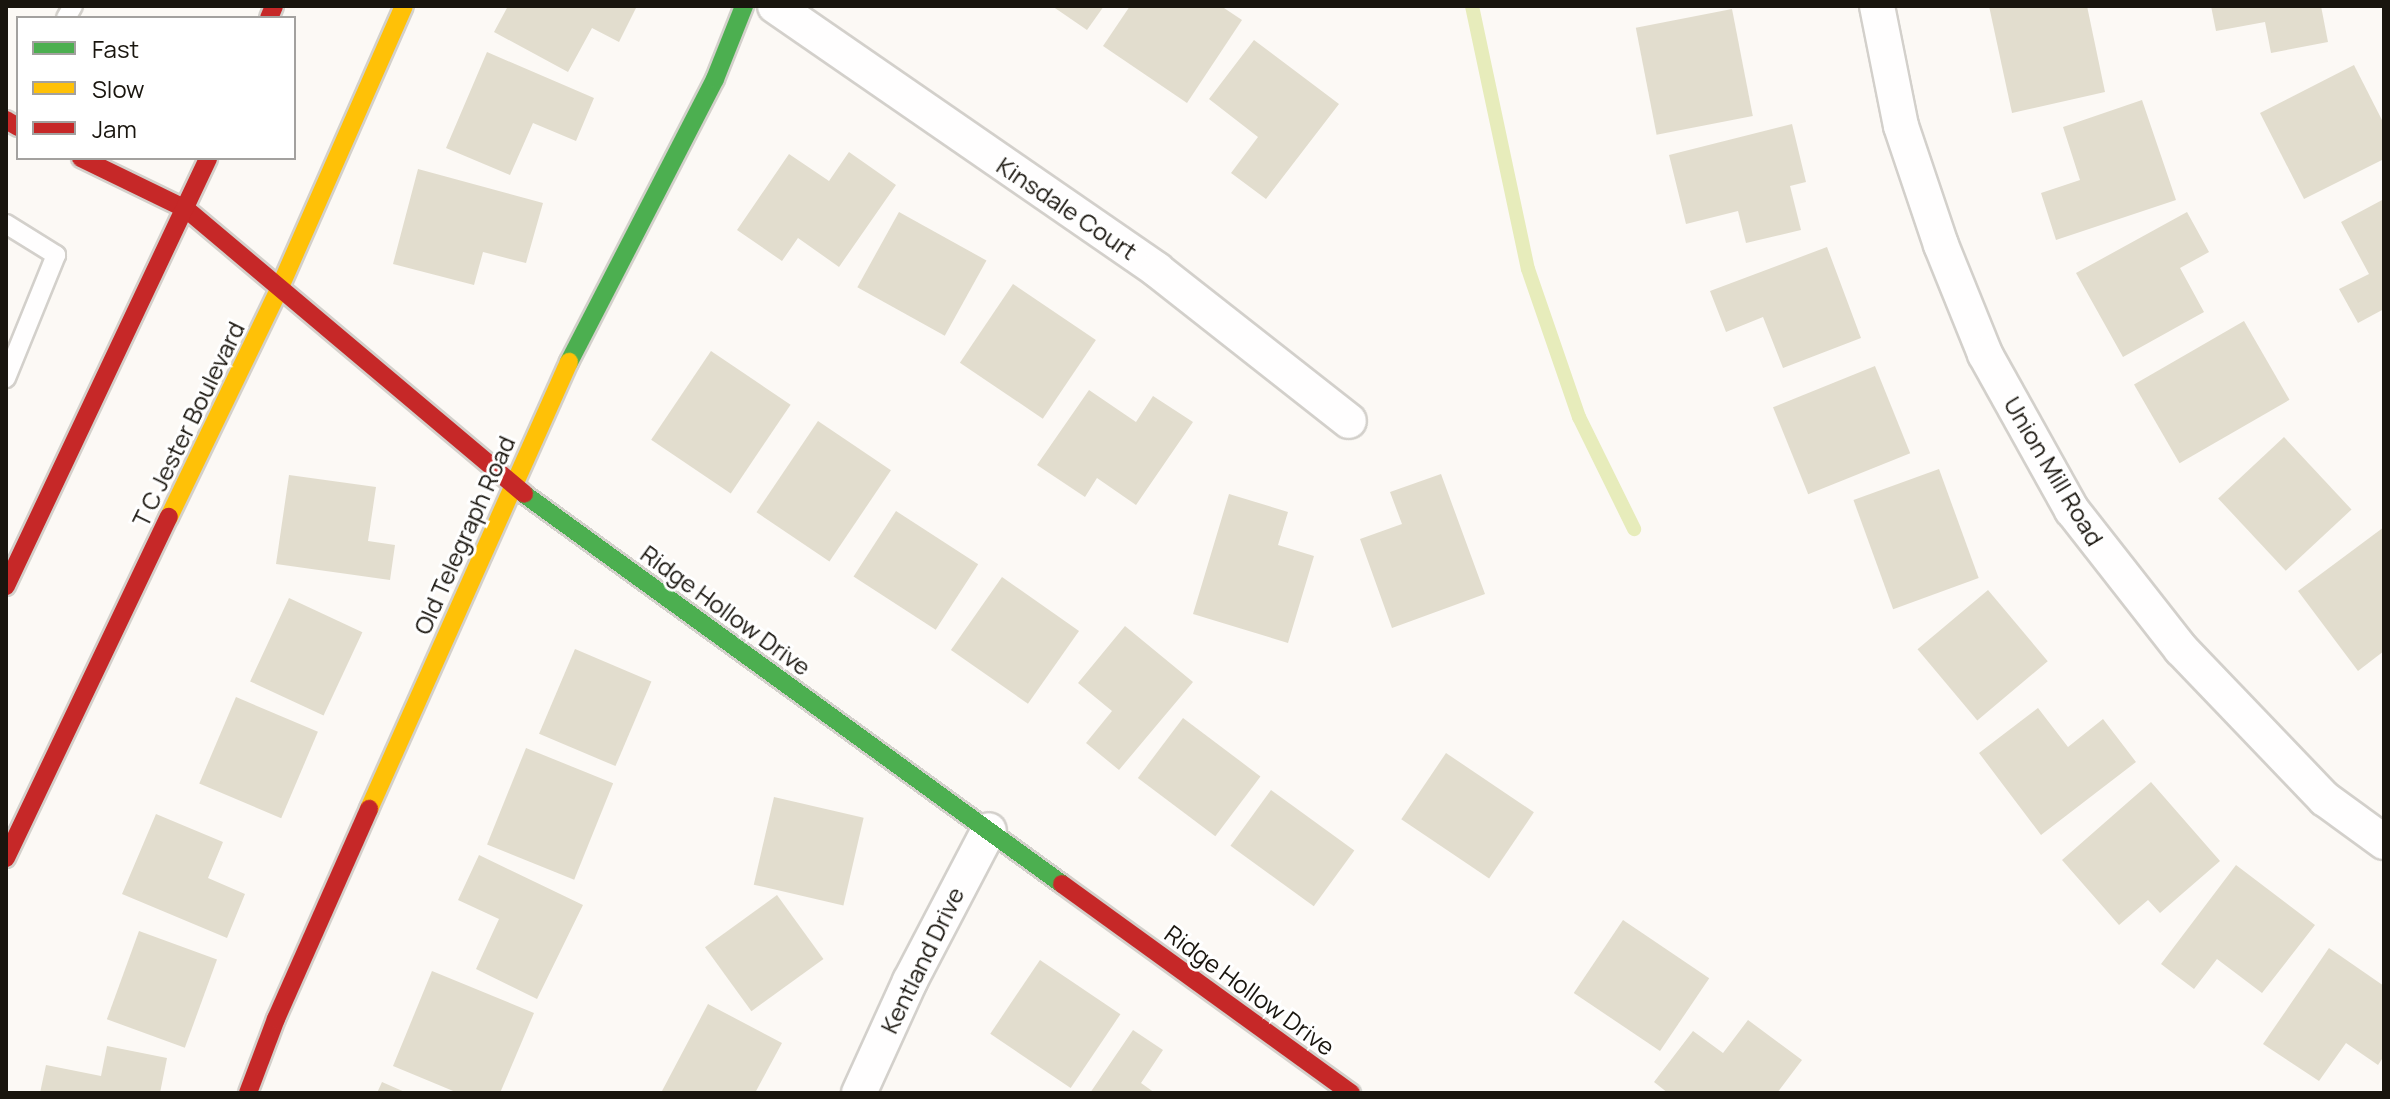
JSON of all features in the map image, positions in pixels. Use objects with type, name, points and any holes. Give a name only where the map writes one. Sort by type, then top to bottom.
[{"type":"street","name":"T C Jester Boulevard","points":[[6,858],[280,287],[404,6]]},
{"type":"street","name":"Old Telegraph Road","points":[[248,1093],[282,1004],[512,485],[597,302],[715,79],[744,6]]},
{"type":"street","name":"Kinsdale Court","points":[[775,6],[1157,270],[1349,421]]},
{"type":"street","name":"Union Mill Road","points":[[1877,6],[1901,126],[1941,245],[1985,354],[2072,510],[2181,649],[2325,799],[2384,842]]},
{"type":"street","name":"Ridge Hollow Drive","points":[[85,160],[186,209],[512,485],[1351,1093]]},
{"type":"street","points":[[6,586],[24,532],[186,209],[207,160]]},
{"type":"street","name":"Kentland Drive","points":[[859,1093],[923,955],[989,830]]},
{"type":"lane","points":[[6,224],[56,255],[6,378]]},
{"type":"building","points":[[508,6],[637,6],[619,42],[592,28],[568,72],[494,32]]},
{"type":"building","points":[[1052,6],[1104,6],[1087,30]]},
{"type":"building","points":[[1130,6],[1221,6],[1242,20],[1187,103],[1103,46]]},
{"type":"building","points":[[1989,6],[2087,6],[2105,92],[2012,113]]},
{"type":"building","points":[[2211,6],[2321,6],[2328,42],[2271,53],[2265,22],[2216,31]]},
{"type":"building","points":[[1732,9],[1753,116],[1657,135],[1636,28]]},
{"type":"building","points":[[1254,40],[1339,104],[1266,199],[1231,173],[1258,137],[1209,99]]},
{"type":"building","points":[[487,52],[594,98],[576,141],[533,123],[510,175],[446,148]]},
{"type":"building","points":[[2354,65],[2384,124],[2384,159],[2304,199],[2260,113]]},
{"type":"building","points":[[2142,100],[2176,200],[2056,240],[2041,193],[2080,180],[2063,127]]},
{"type":"building","points":[[1792,124],[1806,182],[1790,186],[1801,230],[1746,243],[1738,211],[1686,224],[1669,155]]},
{"type":"building","points":[[849,152],[896,185],[839,267],[798,238],[782,261],[737,230],[789,154],[829,181]]},
{"type":"building","points":[[418,169],[543,203],[526,263],[483,252],[474,285],[393,264]]},
{"type":"building","points":[[2384,199],[2384,309],[2358,323],[2339,289],[2369,274],[2341,222]]},
{"type":"building","points":[[899,212],[986,260],[945,336],[857,287]]},
{"type":"building","points":[[2187,212],[2209,252],[2180,268],[2204,312],[2123,357],[2076,273]]},
{"type":"building","points":[[1827,247],[1861,338],[1783,368],[1763,317],[1726,332],[1710,291]]},
{"type":"building","points":[[1013,284],[1096,340],[1043,419],[960,363]]},
{"type":"building","points":[[2244,321],[2290,400],[2180,463],[2134,384]]},
{"type":"building","points":[[711,351],[791,405],[731,493],[651,440]]},
{"type":"building","points":[[1875,366],[1910,453],[1808,494],[1773,407]]},
{"type":"building","points":[[1089,390],[1136,422],[1153,396],[1193,422],[1136,505],[1097,478],[1085,497],[1037,465]]},
{"type":"building","points":[[818,421],[891,470],[829,561],[756,512]]},
{"type":"building","points":[[2284,437],[2352,509],[2286,571],[2218,498]]},
{"type":"building","points":[[1939,469],[1979,578],[1893,609],[1853,500]]},
{"type":"building","points":[[1441,474],[1485,594],[1392,628],[1360,539],[1402,524],[1390,492]]},
{"type":"building","points":[[289,475],[376,487],[368,541],[395,545],[390,580],[276,564]]},
{"type":"building","points":[[1229,494],[1288,512],[1278,545],[1314,556],[1288,643],[1193,614]]},
{"type":"building","points":[[896,511],[978,564],[936,630],[854,576]]},
{"type":"building","points":[[2384,527],[2384,651],[2358,671],[2298,591]]},
{"type":"building","points":[[1002,577],[1079,631],[1028,704],[951,650]]},
{"type":"building","points":[[1988,590],[2048,661],[1977,720],[1918,649]]},
{"type":"building","points":[[289,598],[362,632],[324,716],[250,681]]},
{"type":"building","points":[[1125,626],[1193,682],[1119,770],[1086,743],[1112,711],[1078,683]]},
{"type":"building","points":[[575,649],[651,681],[615,766],[539,734]]},
{"type":"building","points":[[236,697],[318,732],[281,818],[199,784]]},
{"type":"building","points":[[2038,708],[2068,747],[2103,719],[2136,762],[2041,835],[1979,753]]},
{"type":"building","points":[[1183,718],[1260,776],[1215,836],[1138,778]]},
{"type":"building","points":[[526,748],[613,783],[574,880],[487,844]]},
{"type":"building","points":[[1446,753],[1534,812],[1489,879],[1401,819]]},
{"type":"building","points":[[2151,782],[2220,861],[2160,913],[2148,900],[2119,925],[2062,860]]},
{"type":"building","points":[[1271,790],[1354,851],[1314,906],[1230,846]]},
{"type":"building","points":[[774,797],[864,818],[843,905],[754,885]]},
{"type":"building","points":[[156,814],[223,842],[208,878],[245,894],[227,938],[122,894]]},
{"type":"building","points":[[479,855],[583,905],[537,999],[476,969],[499,919],[458,900]]},
{"type":"building","points":[[2236,865],[2315,925],[2262,993],[2217,959],[2194,989],[2161,964]]},
{"type":"building","points":[[777,895],[823,959],[751,1011],[705,947]]},
{"type":"building","points":[[1623,920],[1709,978],[1660,1051],[1574,993]]},
{"type":"building","points":[[139,931],[217,959],[185,1048],[107,1019]]},
{"type":"building","points":[[2329,948],[2384,986],[2384,1056],[2378,1065],[2346,1043],[2319,1081],[2263,1044]]},
{"type":"building","points":[[1040,960],[1120,1014],[1071,1088],[990,1034]]},
{"type":"building","points":[[432,971],[534,1013],[500,1093],[458,1093],[393,1066]]},
{"type":"building","points":[[708,1004],[782,1043],[755,1093],[662,1091]]},
{"type":"building","points":[[1748,1020],[1802,1060],[1777,1093],[1668,1093],[1654,1082],[1693,1031],[1723,1053]]},
{"type":"building","points":[[1133,1030],[1163,1050],[1141,1083],[1155,1093],[1090,1093]]},
{"type":"building","points":[[107,1046],[167,1058],[160,1093],[40,1093],[46,1065],[101,1076]]},
{"type":"building","points":[[382,1082],[407,1093],[377,1093]]},
{"type":"waterway","points":[[1472,6],[1528,269],[1579,417],[1634,529]]},
{"type":"traffic: fast","points":[[569,362],[715,79],[744,6]]},
{"type":"traffic: fast","points":[[524,494],[1062,884]]},
{"type":"traffic: slow","points":[[169,517],[280,287],[404,6]]},
{"type":"traffic: slow","points":[[369,809],[569,362]]},
{"type":"traffic: jam","points":[[270,16],[274,6]]},
{"type":"traffic: jam","points":[[6,120],[16,126]]},
{"type":"traffic: jam","points":[[85,160],[186,209],[524,494]]},
{"type":"traffic: jam","points":[[6,586],[207,160]]},
{"type":"traffic: jam","points":[[6,858],[169,517]]},
{"type":"traffic: jam","points":[[248,1093],[276,1019],[369,809]]},
{"type":"traffic: jam","points":[[1062,884],[1351,1093]]}]
